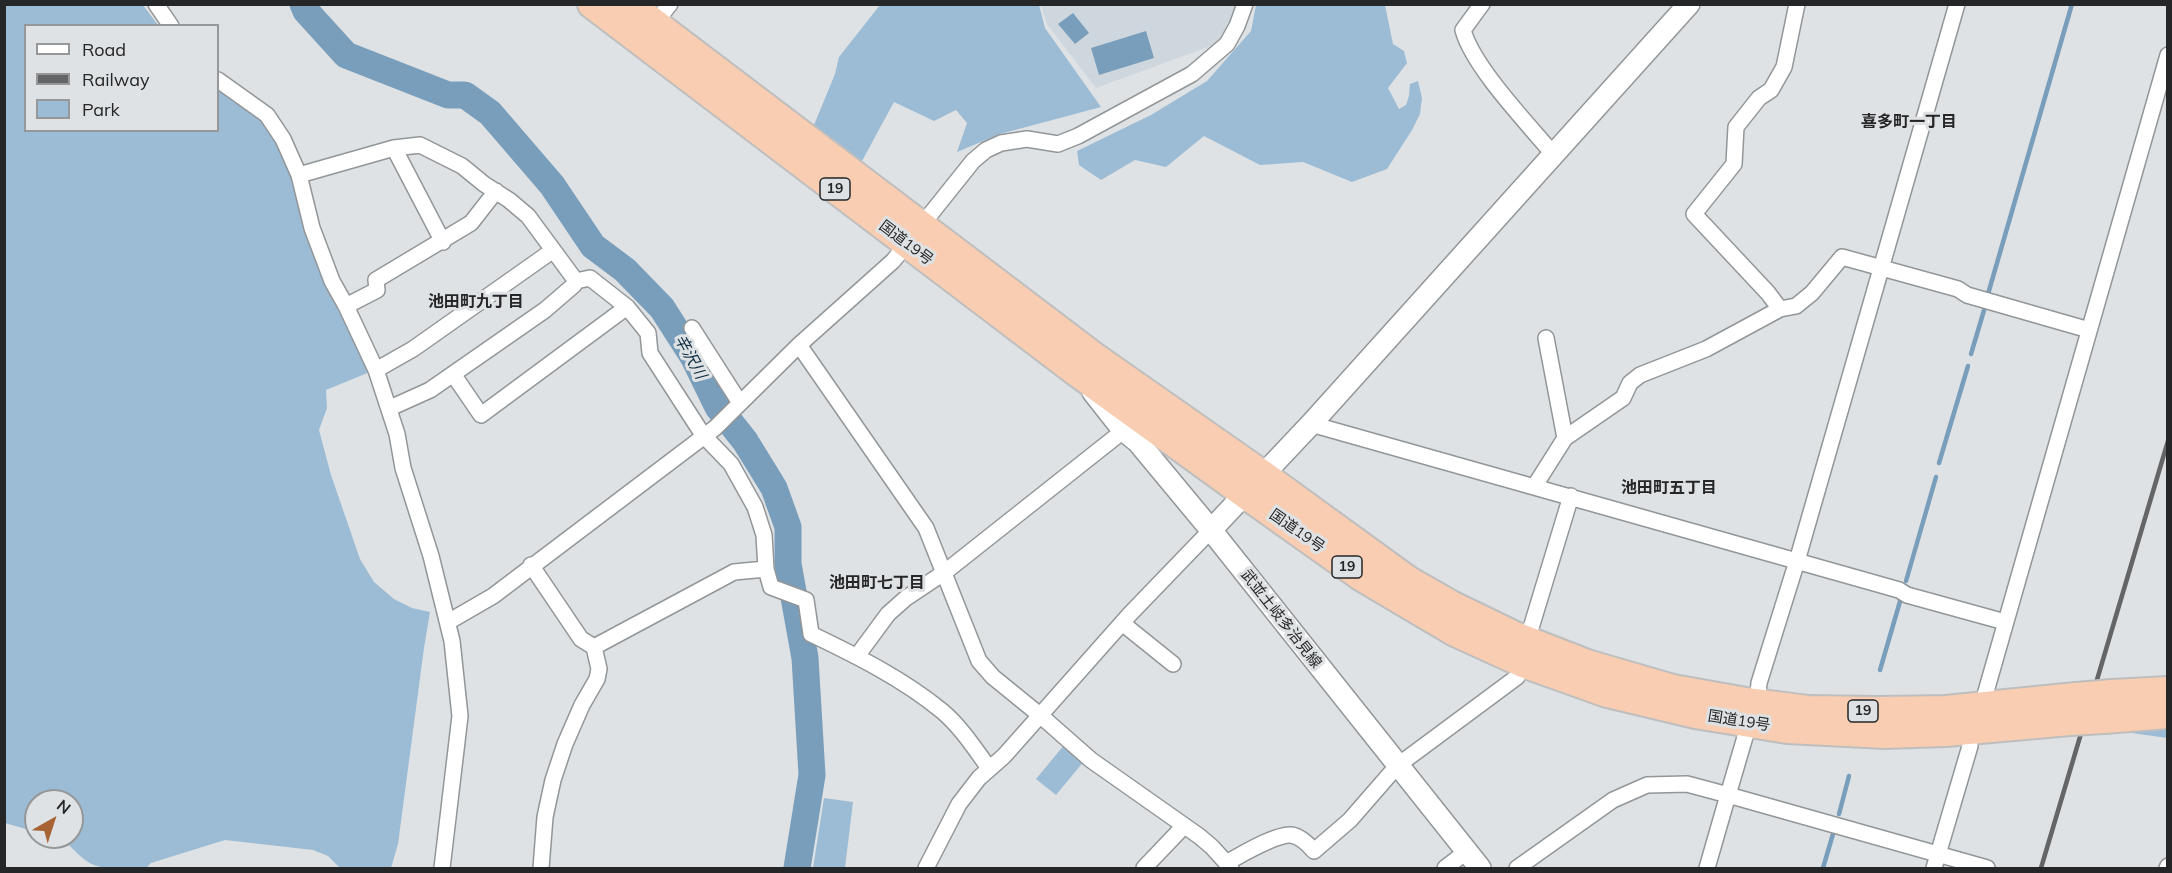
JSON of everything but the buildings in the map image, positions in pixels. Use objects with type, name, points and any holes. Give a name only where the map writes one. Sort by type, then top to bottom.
[{"type":"highway","name":"国道19号","points":[[592,4],[915,235],[1093,356],[1254,485]]},
{"type":"highway","name":"国道19号","points":[[629,4],[662,14],[915,235],[1078,373],[1254,485],[1525,652],[1607,693],[1695,714],[1787,729],[1885,734],[1946,732],[2073,709],[2108,707],[2168,714]]},
{"type":"highway","name":"国道19号","points":[[2108,707],[2168,691]]},
{"type":"street","points":[[156,4],[170,24]]},
{"type":"street","points":[[448,622],[493,596],[709,432],[799,345],[893,261],[974,161],[986,150],[1001,143],[1027,139],[1058,144],[1078,136],[1192,74],[1227,44],[1245,4]]},
{"type":"street","points":[[1482,4],[1463,30],[1467,43],[1485,71],[1554,155]]},
{"type":"street","points":[[926,868],[959,804],[989,768],[1004,756],[1122,623],[1311,424],[1689,4]]},
{"type":"street","points":[[1780,309],[1768,293],[1694,214],[1734,164],[1736,127],[1759,98],[1771,90],[1784,67],[1797,4]]},
{"type":"street","points":[[1758,694],[1759,683],[1797,561],[1957,4]]},
{"type":"street","points":[[1985,694],[2168,55]]},
{"type":"street","points":[[219,81],[267,115],[283,139],[299,175],[312,228],[332,281],[376,370],[390,408],[403,468],[431,556],[452,641],[460,716],[444,868]]},
{"type":"street","points":[[299,175],[394,148],[420,145],[462,166],[528,216],[576,281]]},
{"type":"street","points":[[394,148],[443,242]]},
{"type":"street","points":[[346,306],[377,290],[376,279],[443,242],[471,223],[496,191]]},
{"type":"street","points":[[376,370],[412,349],[552,250]]},
{"type":"street","points":[[1534,487],[1565,438],[1623,398],[1630,383],[1640,375],[1706,349],[1780,309],[1796,306],[1812,293],[1842,257],[1958,289],[1967,295],[2089,330]]},
{"type":"street","points":[[390,408],[429,390],[545,310],[576,281],[590,278],[627,307],[648,333],[650,353],[731,464],[755,507],[764,535],[766,569],[771,587],[806,600],[811,634],[903,682],[943,712],[963,732],[989,768]]},
{"type":"street","points":[[453,374],[482,415],[627,307]]},
{"type":"street","points":[[692,328],[739,404]]},
{"type":"street","points":[[1546,338],[1565,438]]},
{"type":"street","points":[[799,345],[926,528],[979,661],[993,677],[1090,760],[1212,847],[1228,866],[1272,840],[1289,834],[1297,836],[1314,851],[1350,820],[1397,766],[1517,677],[1571,496]]},
{"type":"street","name":"武並土岐多治見線","points":[[1078,373],[1123,430],[1138,442],[1211,531],[1479,868]]},
{"type":"street","points":[[1311,424],[1571,496],[2005,622]]},
{"type":"street","points":[[857,656],[888,614],[906,598],[945,572],[1123,430]]},
{"type":"street","points":[[531,565],[581,639],[594,647],[599,669],[597,679],[582,705],[553,780],[545,817],[542,868]]},
{"type":"street","points":[[594,647],[734,572],[766,569]]},
{"type":"street","points":[[1122,623],[1173,664]]},
{"type":"street","points":[[1707,868],[1745,737]]},
{"type":"street","points":[[1936,861],[1970,746]]},
{"type":"street","points":[[1517,868],[1613,800],[1647,785],[1687,784],[1936,861],[1987,868]]},
{"type":"street","points":[[1144,868],[1184,826]]},
{"type":"street","points":[[1445,868],[1466,852]]},
{"type":"shaded area","points":[[1041,5],[1237,5],[1219,43],[1096,88],[1047,24]]},
{"type":"shaded area","points":[[1073,13],[1089,33],[1075,44],[1058,24]]},
{"type":"shaded area","points":[[1146,31],[1154,58],[1099,75],[1091,48]]},
{"type":"green space","points":[[4,5],[143,5],[157,24],[24,24],[24,132],[219,132],[219,91],[263,120],[293,175],[370,372],[326,390],[327,408],[319,430],[331,475],[360,559],[374,582],[394,599],[412,608],[430,612],[398,844],[391,868],[340,868],[328,856],[313,850],[225,840],[151,863],[146,868],[102,867],[88,862],[72,849],[84,849],[84,789],[24,789],[24,829],[5,823]]},
{"type":"green space","points":[[880,5],[1039,5],[1045,28],[1101,107],[1000,134],[957,152],[967,123],[956,110],[934,121],[894,102],[862,161],[814,125],[835,74],[839,57]]},
{"type":"green space","points":[[1256,5],[1385,5],[1393,44],[1404,51],[1407,63],[1388,88],[1399,109],[1406,105],[1410,84],[1418,81],[1422,98],[1420,114],[1387,169],[1352,182],[1303,162],[1260,165],[1204,136],[1166,167],[1135,160],[1101,180],[1079,165],[1077,151],[1151,115],[1207,81],[1251,31]]},
{"type":"green space","points":[[2167,725],[2167,738],[2111,730]]},
{"type":"green space","points":[[1065,744],[1085,760],[1056,795],[1036,779]]},
{"type":"green space","points":[[824,798],[853,802],[845,868],[813,868]]},
{"type":"waterway","name":"辛沢川","points":[[303,4],[306,11],[346,55],[448,95],[465,95],[490,113],[552,185],[593,246],[625,270],[662,308],[694,358],[718,407],[745,441],[774,488],[788,527],[788,564],[805,658],[812,775],[797,868]]},
{"type":"waterway","points":[[1988,294],[2072,4]]},
{"type":"waterway","points":[[1971,354],[1985,307]]},
{"type":"waterway","points":[[1939,463],[1968,366]]},
{"type":"waterway","points":[[1906,581],[1936,477]]},
{"type":"waterway","points":[[1880,670],[1901,598]]},
{"type":"waterway","points":[[1839,814],[1849,776]]},
{"type":"waterway","points":[[1823,868],[1833,834]]},
{"type":"railway","points":[[2041,868],[2168,441]]},
{"type":"district","name":"喜多町一丁目","points":[[1909,122]]},
{"type":"district","name":"池田町九丁目","points":[[476,302]]},
{"type":"district","name":"池田町五丁目","points":[[1669,488]]},
{"type":"district","name":"池田町七丁目","points":[[877,583]]}]
